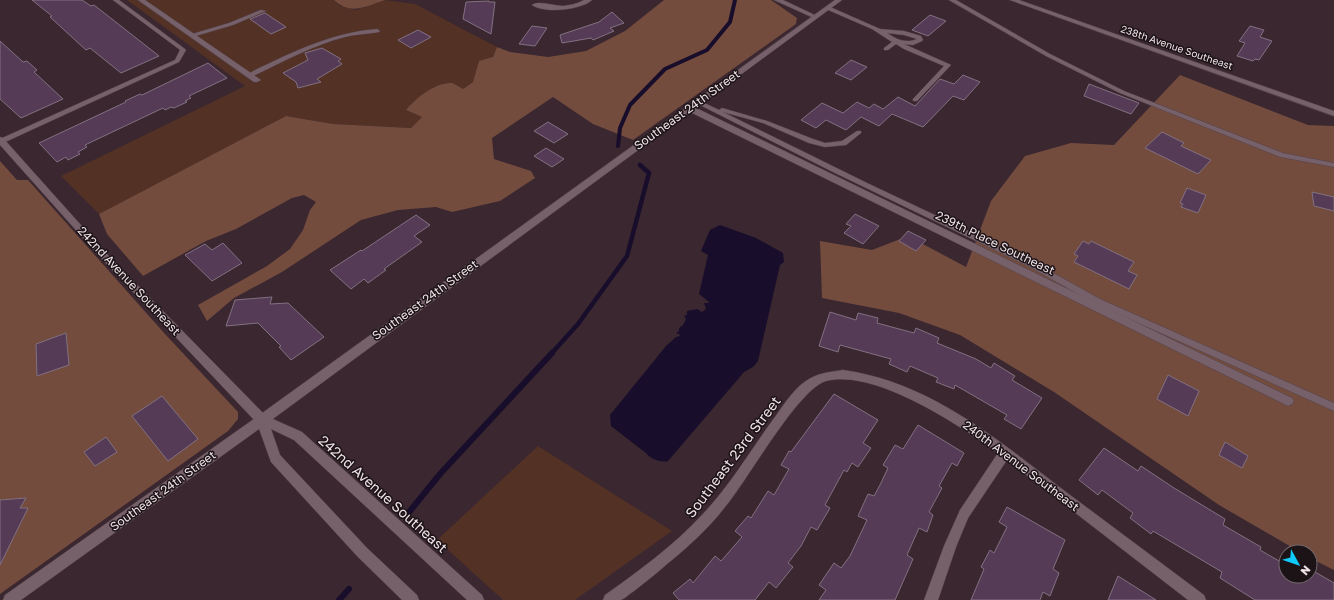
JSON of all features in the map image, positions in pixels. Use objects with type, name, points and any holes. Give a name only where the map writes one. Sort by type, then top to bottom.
[{"type":"street","points":[[141,0],[257,80]]},
{"type":"street","points":[[534,5],[565,8],[580,5],[589,0]]},
{"type":"street","points":[[777,0],[816,16]]},
{"type":"street","name":"Southeast 24th Street","points":[[10,600],[262,420],[839,0]]},
{"type":"street","name":"238th Avenue Southeast","points":[[1013,0],[1334,114]]},
{"type":"street","name":"239th Place Southeast","points":[[689,108],[1288,401]]},
{"type":"street","name":"242nd Avenue Southeast","points":[[1,141],[102,254],[262,420],[298,436],[477,600]]},
{"type":"street","name":"240th Avenue Southeast","points":[[822,377],[843,374],[869,378],[928,402],[952,416],[1005,453],[1199,600]]},
{"type":"street","name":"Southeast 23rd Street","points":[[610,600],[677,549],[705,522],[733,487],[768,434],[799,394],[811,383],[822,377]]},
{"type":"street","name":"242nd Avenue Southeast","points":[[262,420],[275,458],[362,552],[412,600]]},
{"type":"street","points":[[931,600],[950,546],[964,514],[1005,453]]},
{"type":"lane","points":[[1,141],[177,61],[183,50],[116,0]]},
{"type":"lane","points":[[952,0],[1055,59],[1122,92],[1282,155],[1334,165]]},
{"type":"lane","points":[[828,8],[878,31],[895,42],[948,65],[915,100]]},
{"type":"lane","points":[[192,35],[231,24],[263,11]]},
{"type":"lane","points":[[251,75],[304,49],[334,38],[357,32],[377,31]]},
{"type":"lane","points":[[878,31],[910,34],[919,37],[920,40],[913,43],[895,42],[886,50]]},
{"type":"lane","points":[[700,101],[726,112],[764,122],[825,145],[844,143],[859,132]]},
{"type":"lane","points":[[700,101],[828,168],[996,248],[1098,300],[1334,407]]},
{"type":"shaded area","points":[[127,0],[334,0],[340,6],[356,10],[385,0],[415,4],[497,47],[493,57],[479,62],[473,82],[463,89],[452,83],[445,83],[432,88],[415,101],[406,110],[422,117],[411,128],[333,124],[286,116],[99,214],[61,176],[245,86]]},
{"type":"shaded area","points":[[334,0],[385,0],[365,7],[352,9],[340,5]]},
{"type":"shaded area","points":[[664,0],[771,0],[797,18],[796,24],[633,140],[593,124],[553,97],[492,138],[494,159],[531,171],[535,178],[500,201],[452,212],[436,207],[398,210],[361,220],[282,272],[234,298],[207,321],[198,305],[267,266],[290,249],[303,230],[310,210],[316,202],[304,195],[292,198],[236,229],[206,241],[143,276],[107,234],[99,214],[286,116],[333,124],[411,128],[422,117],[406,110],[415,101],[426,92],[446,83],[452,83],[463,89],[473,82],[479,61],[493,57],[497,47],[510,52],[548,57],[586,51],[625,31]]},
{"type":"shaded area","points":[[1180,75],[1308,125],[1334,126],[1334,570],[1318,562],[1318,544],[1286,544],[1219,505],[1054,392],[960,335],[899,313],[822,298],[820,241],[872,250],[908,236],[966,267],[991,201],[1025,156],[1071,143],[1114,145]]},
{"type":"shaded area","points":[[0,161],[17,180],[28,180],[165,334],[238,412],[238,419],[228,431],[0,594]]},
{"type":"shaded area","points":[[720,225],[756,238],[783,253],[784,262],[780,265],[758,361],[753,367],[744,372],[668,461],[659,461],[650,457],[611,426],[610,415],[666,346],[676,337],[680,336],[676,333],[679,331],[679,328],[683,325],[686,319],[684,316],[687,315],[687,311],[697,309],[702,312],[706,309],[704,303],[709,302],[699,294],[708,255],[701,251],[710,230]]},
{"type":"shaded area","points":[[538,446],[672,531],[575,600],[503,600],[437,540]]},
{"type":"building","points":[[32,0],[82,0],[91,6],[94,5],[159,56],[121,73],[90,48],[86,50],[50,17],[52,16]]},
{"type":"building","points":[[466,2],[495,2],[491,34],[463,19]]},
{"type":"building","points":[[612,12],[624,23],[610,28],[614,31],[593,40],[591,38],[562,43],[560,35],[599,22]]},
{"type":"building","points":[[265,13],[286,27],[271,34],[250,19]]},
{"type":"building","points":[[930,15],[946,21],[928,36],[912,30]]},
{"type":"building","points":[[532,26],[547,28],[535,46],[519,44]]},
{"type":"building","points":[[1250,26],[1264,30],[1260,37],[1272,41],[1259,60],[1255,59],[1253,61],[1237,56],[1245,43],[1239,41]]},
{"type":"building","points":[[418,30],[431,37],[411,48],[398,40]]},
{"type":"building","points":[[0,41],[23,62],[27,61],[37,70],[34,72],[63,99],[21,118],[0,99]]},
{"type":"building","points":[[322,48],[341,59],[338,61],[342,64],[317,79],[321,82],[298,88],[296,82],[283,73],[308,60],[305,53]]},
{"type":"building","points":[[851,60],[867,67],[851,80],[835,73]]},
{"type":"building","points":[[208,63],[227,78],[189,96],[191,98],[185,101],[187,102],[174,108],[171,107],[165,110],[163,108],[85,145],[87,147],[78,152],[80,154],[68,160],[66,157],[57,162],[39,143],[126,102],[125,101],[140,94],[142,95]]},
{"type":"building","points":[[963,75],[980,82],[964,100],[953,96],[923,127],[892,114],[879,126],[861,117],[846,130],[826,120],[816,128],[801,120],[822,103],[843,113],[857,102],[869,108],[874,104],[883,109],[898,97],[915,106],[940,79],[954,84]]},
{"type":"building","points":[[1089,84],[1139,103],[1131,114],[1084,96]]},
{"type":"building","points":[[548,122],[568,134],[554,143],[534,131]]},
{"type":"building","points":[[1162,132],[1184,143],[1181,146],[1211,160],[1198,174],[1145,148]]},
{"type":"building","points":[[546,148],[564,159],[552,167],[534,156]]},
{"type":"building","points":[[1187,188],[1206,195],[1198,213],[1181,207],[1183,204],[1180,203]]},
{"type":"building","points":[[1312,192],[1334,197],[1334,211],[1314,206]]},
{"type":"building","points":[[855,214],[879,226],[863,244],[844,233],[851,226],[846,224]]},
{"type":"building","points":[[416,215],[430,225],[414,236],[422,242],[384,269],[386,270],[368,283],[364,279],[351,289],[330,270],[361,250],[362,251]]},
{"type":"building","points":[[908,231],[926,240],[916,251],[899,241]]},
{"type":"building","points":[[1083,241],[1089,244],[1091,241],[1134,262],[1128,271],[1137,275],[1129,289],[1074,262],[1078,256],[1074,254]]},
{"type":"building","points":[[223,243],[242,263],[212,281],[185,255],[205,244],[212,250]]},
{"type":"building","points":[[272,297],[270,304],[288,303],[324,337],[291,360],[279,347],[281,346],[258,323],[226,326],[235,300]]},
{"type":"building","points":[[830,312],[856,320],[858,313],[878,318],[877,323],[914,333],[916,328],[939,338],[937,343],[976,359],[991,368],[994,363],[1015,376],[1012,380],[1042,398],[1021,429],[1004,419],[1007,415],[955,385],[954,389],[936,382],[938,378],[910,366],[907,372],[889,364],[891,359],[840,345],[838,352],[819,346]]},
{"type":"building","points":[[66,333],[69,365],[37,376],[36,344]]},
{"type":"building","points":[[1168,375],[1199,391],[1188,416],[1157,399]]},
{"type":"building","points":[[834,394],[878,420],[863,443],[871,448],[858,467],[852,463],[847,472],[844,470],[825,505],[830,508],[817,530],[811,527],[801,546],[788,563],[793,567],[776,588],[769,582],[755,600],[679,600],[673,593],[690,579],[693,583],[715,556],[721,561],[742,537],[735,531],[748,516],[751,518],[768,491],[774,495],[789,469],[781,465],[789,451],[791,452]]},
{"type":"building","points":[[162,396],[198,439],[168,461],[132,416]]},
{"type":"building","points":[[918,425],[964,453],[957,466],[952,463],[939,486],[942,488],[929,512],[933,515],[927,532],[919,528],[907,555],[913,559],[895,600],[819,600],[826,590],[819,585],[834,563],[841,568],[850,556],[867,520],[858,516],[868,494],[874,496],[880,485],[888,468],[883,465],[895,445],[903,449]]},
{"type":"building","points":[[106,437],[117,452],[95,466],[84,452]]},
{"type":"building","points":[[1225,442],[1248,456],[1242,468],[1219,455]]},
{"type":"building","points":[[1104,448],[1138,471],[1141,466],[1225,519],[1223,525],[1261,547],[1260,550],[1278,560],[1278,584],[1318,584],[1318,574],[1334,583],[1334,600],[1255,600],[1220,578],[1222,572],[1153,531],[1151,534],[1130,518],[1133,513],[1102,490],[1098,495],[1079,480]]},
{"type":"building","points":[[26,498],[20,508],[28,508],[0,565],[0,500]]},
{"type":"building","points":[[1007,507],[1065,540],[1053,569],[1059,573],[1050,596],[1043,592],[1040,600],[971,600],[984,569],[981,567],[990,550],[994,553],[1007,527],[999,522]]},
{"type":"building","points":[[1118,576],[1156,600],[1108,600]]},
{"type":"waterway","points":[[618,146],[620,128],[630,105],[665,69],[707,50],[730,22],[735,0]]},
{"type":"waterway","points":[[551,354],[578,324],[627,256],[649,173],[640,165]]},
{"type":"waterway","points":[[410,511],[440,474],[552,353]]},
{"type":"waterway","points":[[339,600],[349,589]]}]
